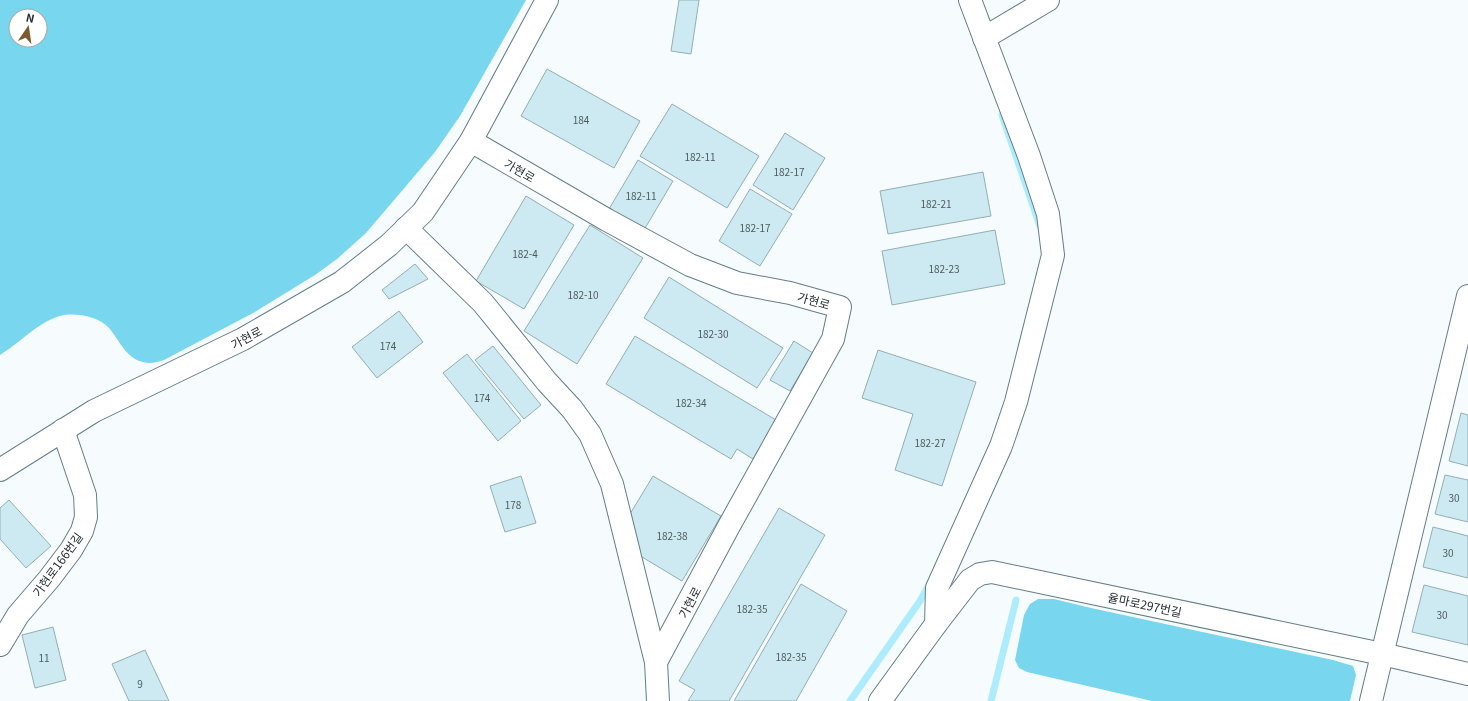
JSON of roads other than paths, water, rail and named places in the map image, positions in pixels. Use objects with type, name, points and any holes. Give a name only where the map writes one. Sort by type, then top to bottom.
[{"type":"street","name":"가현로","points":[[0,470],[94,411],[243,339],[296,309],[342,282],[389,245],[423,212],[471,141],[547,0]]},
{"type":"street","points":[[936,624],[937,588],[1001,446],[1016,402],[1053,255],[1048,214],[1029,156],[970,0]]},
{"type":"street","points":[[984,38],[1048,0]]},
{"type":"street","name":"가현로","points":[[471,141],[607,220],[690,265],[737,283],[790,293],[840,307],[833,339],[729,526],[656,662]]},
{"type":"street","points":[[406,228],[483,303],[547,382],[572,409],[590,434],[612,484],[656,662],[658,701]]},
{"type":"street","points":[[1371,701],[1468,296]]},
{"type":"street","name":"가현로166번길","points":[[0,645],[18,615],[48,579],[82,531],[86,517],[85,495],[63,430]]},
{"type":"street","name":"율마로297번길","points":[[880,701],[970,580],[980,574],[992,572],[1382,654],[1468,674]]},
{"type":"waterway","points":[[1002,115],[1040,226]]},
{"type":"waterway","points":[[850,701],[920,601],[930,583]]},
{"type":"waterway","points":[[991,701],[1016,600]]}]
